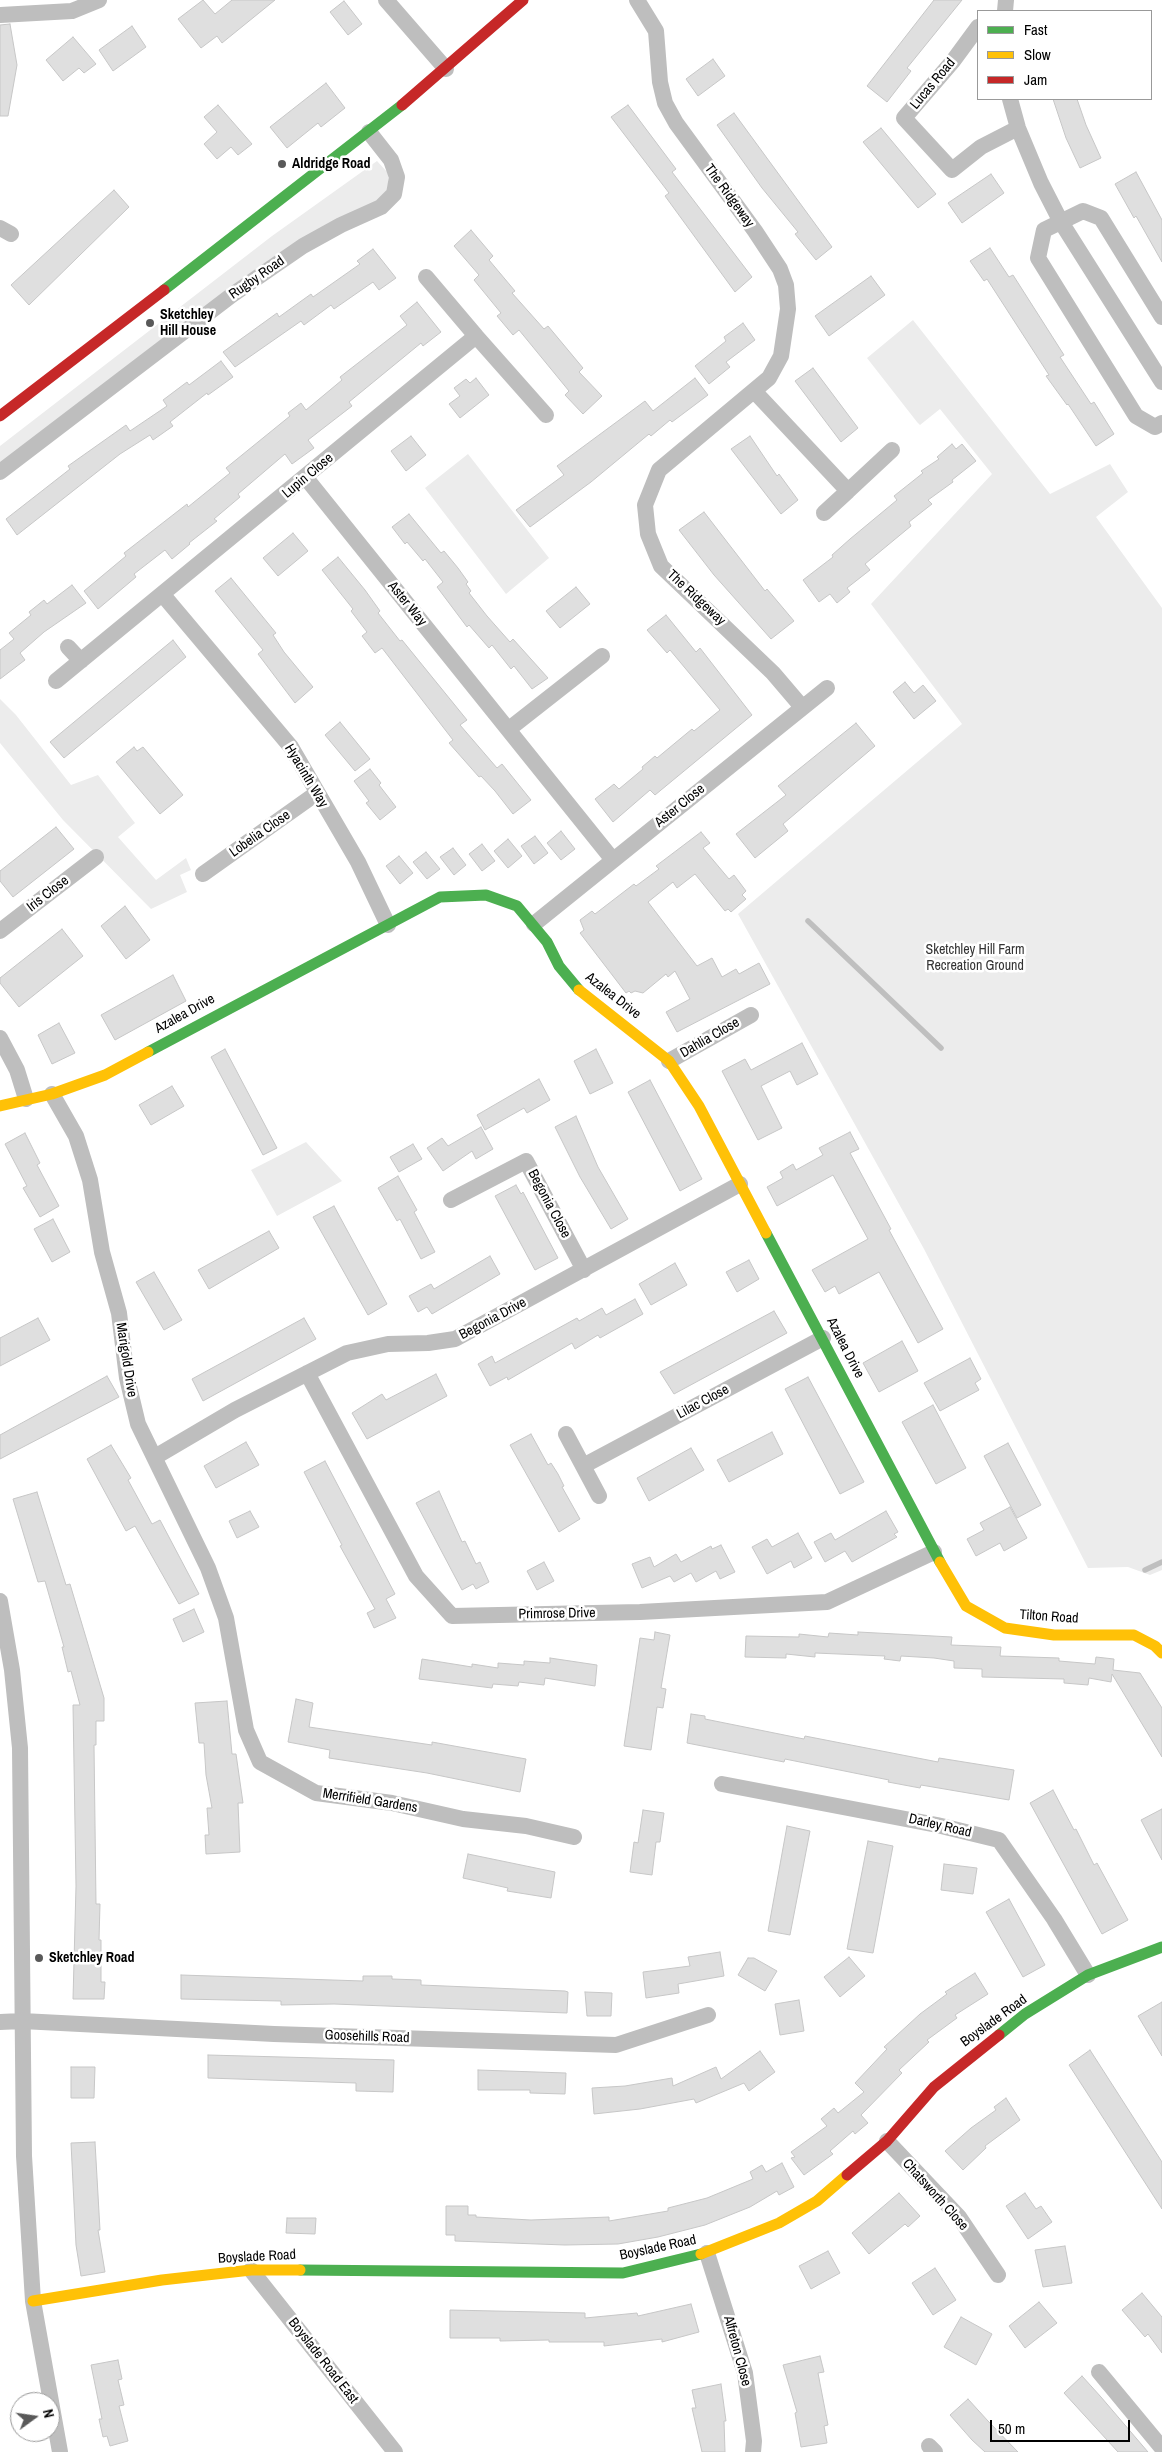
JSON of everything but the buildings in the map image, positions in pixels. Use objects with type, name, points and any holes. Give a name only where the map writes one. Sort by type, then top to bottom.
[{"type":"street","points":[[0,15],[72,11],[99,0]]},
{"type":"street","points":[[386,0],[446,69]]},
{"type":"street","points":[[0,416],[370,132],[446,69],[523,0]]},
{"type":"street","name":"The Ridgeway","points":[[637,0],[656,31],[660,82],[665,103],[676,123],[755,231],[780,269],[786,285],[788,309],[781,356],[770,378],[659,470],[645,505],[648,534],[661,566],[774,673],[802,707]]},
{"type":"street","name":"Lucas Road","points":[[977,28],[953,61],[904,118],[952,170],[981,148],[1018,128]]},
{"type":"street","points":[[1010,100],[1018,128],[1041,182],[1061,222],[1162,382]]},
{"type":"street","name":"Rugby Road","points":[[0,472],[232,295],[303,246],[341,225],[381,207],[394,194],[397,177],[391,160],[370,132]]},
{"type":"street","points":[[1162,317],[1101,218],[1083,211],[1044,230],[1038,258],[1136,416],[1155,427],[1162,423]]},
{"type":"street","points":[[426,277],[546,415]]},
{"type":"street","name":"Lupin Close","points":[[56,681],[306,478],[476,336]]},
{"type":"street","points":[[755,392],[848,491]]},
{"type":"street","points":[[824,513],[892,450]]},
{"type":"street","name":"Aster Way","points":[[306,478],[613,860]]},
{"type":"street","name":"Hyacinth Way","points":[[162,595],[291,747],[358,862],[388,925]]},
{"type":"street","points":[[68,647],[80,662]]},
{"type":"street","points":[[509,729],[602,656]]},
{"type":"street","name":"Aster Close","points":[[534,924],[827,688]]},
{"type":"street","name":"Lobelia Close","points":[[203,874],[317,793]]},
{"type":"street","name":"Iris Close","points":[[0,931],[96,857]]},
{"type":"street","name":"Azalea Drive","points":[[0,1106],[52,1094],[105,1075],[234,1004],[440,897],[486,895],[517,906],[534,924],[575,987],[670,1061],[698,1106],[950,1579]]},
{"type":"street","name":"Dahlia Close","points":[[670,1061],[751,1015]]},
{"type":"street","points":[[0,1038],[17,1070],[26,1099]]},
{"type":"street","name":"Marigold Drive","points":[[52,1094],[76,1136],[90,1180],[102,1252],[119,1313],[127,1378],[138,1424],[208,1568],[226,1618]]},
{"type":"street","name":"Begonia Close","points":[[451,1200],[526,1161],[584,1270]]},
{"type":"street","name":"Begonia Drive","points":[[155,1457],[235,1410],[346,1353],[388,1344],[428,1344],[455,1339],[740,1184]]},
{"type":"street","name":"Lilac Close","points":[[584,1466],[823,1338]]},
{"type":"street","name":"Primrose Drive","points":[[307,1373],[416,1576],[452,1616],[640,1612],[827,1602],[934,1552]]},
{"type":"street","points":[[566,1434],[600,1496]]},
{"type":"street","name":"Tilton Road","points":[[950,1579],[966,1606],[1005,1628],[1046,1634],[1134,1635],[1155,1646],[1162,1653]]},
{"type":"street","points":[[0,1601],[12,1670],[20,1748],[24,2156],[33,2301],[60,2452]]},
{"type":"street","name":"Merrifield Gardens","points":[[226,1618],[246,1730],[260,1762],[316,1793],[392,1803],[463,1819],[526,1826],[574,1837]]},
{"type":"street","name":"Darley Road","points":[[722,1784],[937,1825],[999,1840],[1054,1919],[1088,1975]]},
{"type":"street","name":"Boyslade Road","points":[[33,2301],[162,2280],[251,2270],[623,2273],[707,2253],[779,2223],[817,2201],[887,2141],[934,2087],[978,2050],[1026,2014],[1088,1975],[1162,1947]]},
{"type":"street","name":"Goosehills Road","points":[[0,2022],[22,2021],[274,2034],[616,2045],[708,2015]]},
{"type":"street","name":"Chatsworth Close","points":[[887,2141],[959,2217],[998,2275]]},
{"type":"street","name":"Alfreton Close","points":[[707,2253],[745,2373],[754,2441],[753,2452]]},
{"type":"street","name":"Boyslade Road East","points":[[251,2270],[395,2452]]},
{"type":"street","points":[[1099,2372],[1162,2448]]},
{"type":"green space","points":[[377,161],[389,174],[387,196],[360,212],[0,468],[0,446],[272,236]]},
{"type":"green space","name":"Sketchley Hill Farm Recreation Ground","points":[[913,320],[1050,494],[1110,464],[1128,492],[1096,517],[1162,608],[1162,1570],[1150,1575],[1128,1567],[1088,1568],[924,1249],[738,914],[962,724],[871,604],[992,474],[940,409],[920,425],[867,358]]},
{"type":"green space","points":[[468,454],[549,558],[506,594],[425,488]]},
{"type":"green space","points":[[0,699],[16,715],[71,785],[98,775],[135,823],[118,837],[156,880],[186,858],[191,870],[180,875],[187,892],[151,909],[63,820],[0,743]]},
{"type":"green space","points":[[306,1142],[342,1181],[277,1216],[251,1170]]},
{"type":"waterway","points":[[808,921],[941,1048]]},
{"type":"waterway","points":[[1145,1570],[1162,1562]]},
{"type":"traffic: fast","points":[[164,290],[402,105]]},
{"type":"traffic: fast","points":[[148,1052],[440,897],[486,895],[517,906],[547,942],[559,966],[579,990]]},
{"type":"traffic: fast","points":[[766,1233],[940,1562]]},
{"type":"traffic: fast","points":[[999,2035],[1025,2014],[1088,1975],[1162,1947]]},
{"type":"traffic: fast","points":[[300,2270],[623,2273],[701,2254]]},
{"type":"traffic: slow","points":[[579,990],[669,1061],[699,1106],[766,1233]]},
{"type":"traffic: slow","points":[[0,1106],[52,1094],[105,1075],[148,1052]]},
{"type":"traffic: slow","points":[[940,1562],[966,1606],[1005,1628],[1054,1635],[1134,1635],[1155,1646],[1162,1653]]},
{"type":"traffic: slow","points":[[701,2254],[779,2223],[817,2201],[847,2175]]},
{"type":"traffic: slow","points":[[33,2301],[162,2280],[251,2270],[300,2270]]},
{"type":"traffic: jam","points":[[402,105],[523,0]]},
{"type":"traffic: jam","points":[[0,416],[164,290]]},
{"type":"traffic: jam","points":[[847,2175],[887,2141],[934,2087],[999,2035]]},
{"type":"place","name":"Aldridge Road","points":[[282,164]]},
{"type":"place","name":"Sketchley Hill House","points":[[150,323]]},
{"type":"place","name":"Sketchley Road","points":[[39,1958]]}]
